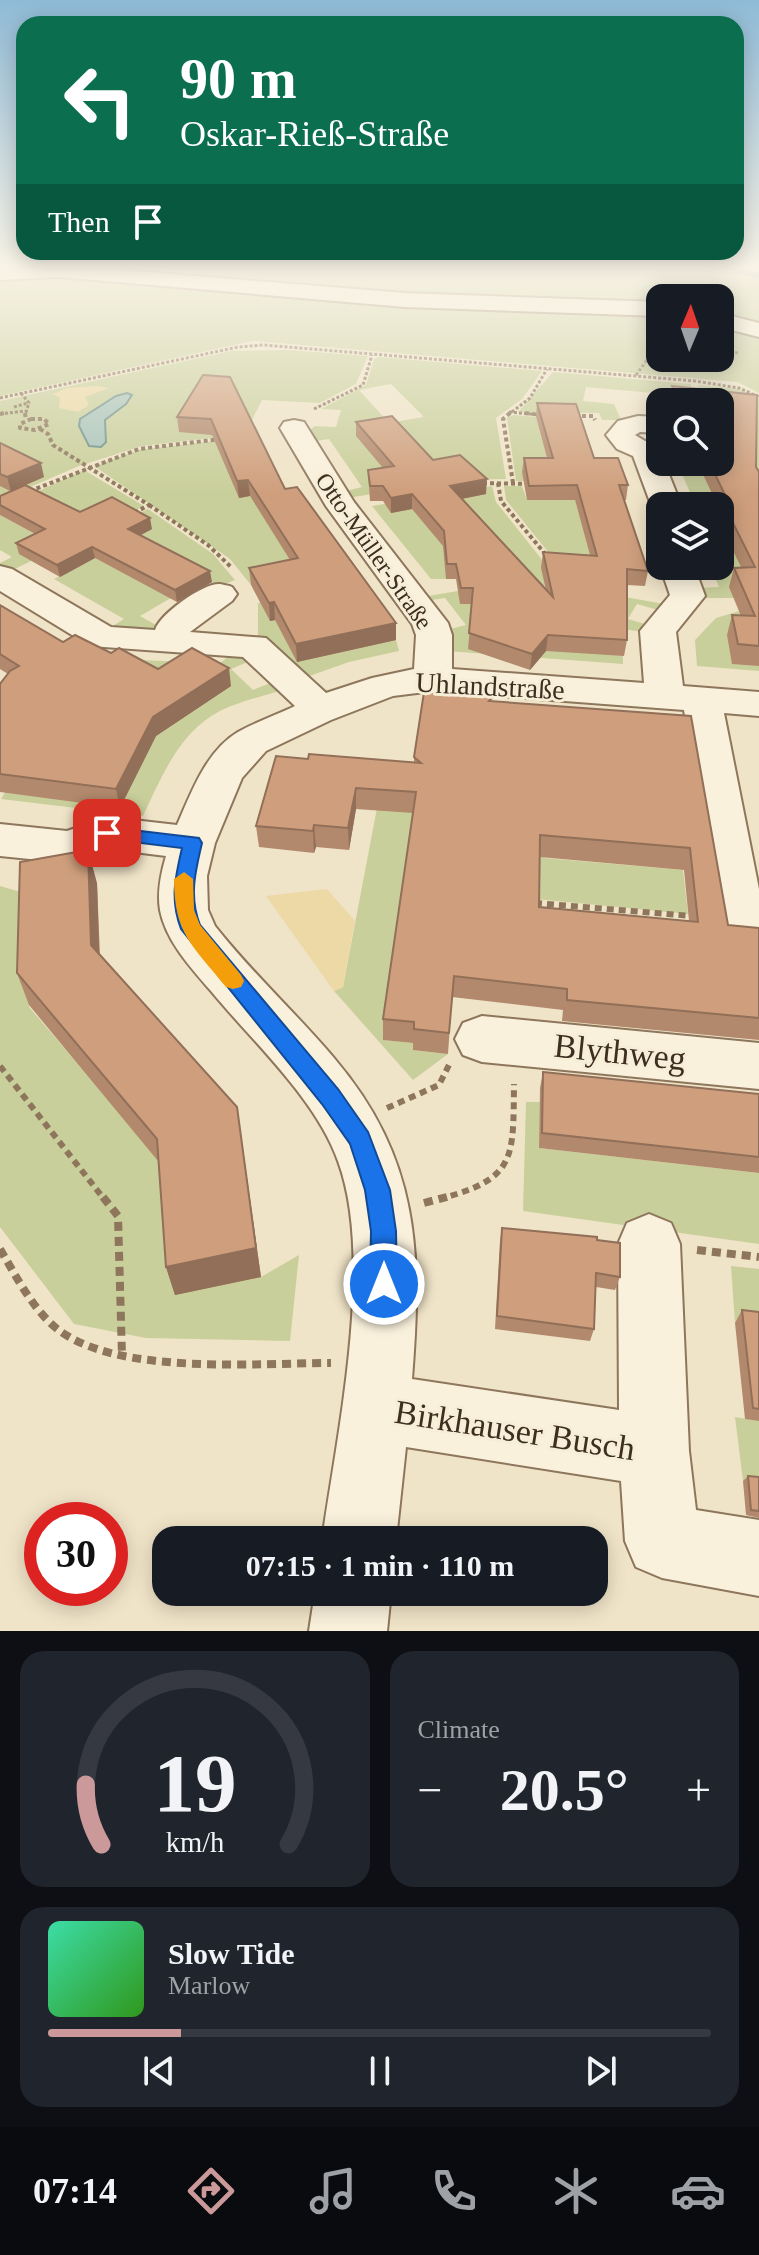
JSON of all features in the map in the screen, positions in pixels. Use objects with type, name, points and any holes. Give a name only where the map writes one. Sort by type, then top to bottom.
[{"type":"street","name":"Otto-Müller-Straße","points":[[285,420],[341,506],[430,623],[434,635],[433,679]]},
{"type":"street","points":[[0,576],[103,638],[253,646],[322,710]]},
{"type":"street","points":[[682,580],[688,596],[658,631],[683,698],[750,921]]},
{"type":"street","points":[[169,642],[175,623],[220,594]]},
{"type":"street","name":"Uhlandstraße","points":[[361,1526],[384,1310],[381,1215],[369,1161],[350,1125],[330,1096],[191,929],[184,910],[183,885],[192,843],[220,776],[237,753],[252,742],[322,710],[379,687],[433,679],[759,704]]},
{"type":"street","points":[[0,840],[69,847],[107,833],[192,843]]},
{"type":"street","name":"Blythweg","points":[[482,1049],[759,1066]]},
{"type":"street","points":[[649,1244],[654,1451],[662,1541],[759,1558]]},
{"type":"street","name":"Birkhauser Busch","points":[[378,1386],[654,1451]]},
{"type":"street","points":[[348,1631],[351,1606]]},
{"type":"path","points":[[0,398],[250,346],[695,381],[739,388],[759,397]]},
{"type":"path","points":[[29,492],[87,466],[139,449],[251,435],[363,385],[372,354]]},
{"type":"path","points":[[635,376],[646,361]]},
{"type":"path","points":[[513,483],[503,419],[530,398],[547,369]]},
{"type":"path","points":[[694,388],[695,381]]},
{"type":"path","points":[[21,393],[29,403]]},
{"type":"path","points":[[14,407],[29,403]]},
{"type":"path","points":[[29,403],[25,411],[26,420],[20,428],[40,429],[48,434],[53,445],[149,505],[124,518]]},
{"type":"path","points":[[0,414],[25,411]]},
{"type":"path","points":[[509,412],[552,415]]},
{"type":"path","points":[[566,416],[593,416],[596,422],[646,436]]},
{"type":"path","points":[[26,420],[47,420],[49,424],[40,429]]},
{"type":"path","points":[[473,483],[537,486]]},
{"type":"path","points":[[498,483],[501,501],[549,558]]},
{"type":"path","points":[[521,902],[750,921]]},
{"type":"path","points":[[350,1125],[439,1085],[482,1049],[513,1134],[506,1159],[489,1183],[381,1215]]},
{"type":"path","points":[[0,1066],[118,1216],[122,1356]]},
{"type":"path","points":[[649,1244],[759,1257]]},
{"type":"path","points":[[0,1249],[35,1303],[57,1329],[78,1343],[105,1354],[378,1386]]},
{"type":"green space","points":[[0,340],[646,340],[646,372],[734,372],[734,340],[759,340],[759,393],[738,382],[253,341],[0,396]]},
{"type":"green space","points":[[289,350],[368,356],[356,384],[320,403],[262,400],[245,434],[142,446],[79,466],[0,500],[0,401],[231,351]]},
{"type":"green space","points":[[374,359],[542,371],[522,399],[496,418],[506,479],[394,481],[378,493],[348,498],[342,492],[362,487],[329,439],[309,442],[306,433],[315,426],[336,427],[341,410],[321,409],[366,385]],"holes":[[[391,384],[423,416],[389,423],[359,390]]]},
{"type":"green space","points":[[553,372],[691,384],[691,388],[646,388],[646,392],[586,387],[583,401],[614,404],[621,420],[602,420],[599,413],[518,412]]},
{"type":"green space","points":[[699,385],[728,388],[699,388]]},
{"type":"green space","points":[[734,389],[759,399],[759,517],[734,517],[734,492],[690,492],[683,476],[734,476]]},
{"type":"green space","points":[[513,415],[536,417],[551,473],[523,473],[524,481],[516,481],[507,418]]},
{"type":"green space","points":[[215,441],[239,497],[253,496],[299,575],[251,585],[230,559],[94,466],[139,450]]},
{"type":"green space","points":[[84,470],[144,506],[127,514],[83,523],[28,496]]},
{"type":"green space","points":[[492,486],[496,502],[543,561],[553,586],[536,585],[533,578],[431,579],[372,506]]},
{"type":"green space","points":[[504,486],[522,486],[527,500],[575,500],[594,568],[562,569],[506,500]]},
{"type":"green space","points":[[148,509],[213,554],[235,580],[220,586],[130,541],[134,516]]},
{"type":"green space","points":[[0,515],[47,541],[31,561],[9,572],[0,567],[0,563],[12,557],[0,550]]},
{"type":"green space","points":[[734,549],[759,598],[702,598],[698,588],[719,587],[716,580],[734,580]]},
{"type":"green space","points":[[95,558],[171,598],[140,616],[156,625],[155,632],[108,629],[124,619],[54,579]]},
{"type":"green space","points":[[359,587],[396,640],[399,651],[349,662],[301,679],[258,636],[258,603]]},
{"type":"green space","points":[[537,590],[625,597],[664,604],[658,610],[637,604],[628,619],[645,624],[643,632],[622,629],[623,664],[447,651],[446,630],[466,625],[445,598],[425,601],[422,597],[458,591]]},
{"type":"green space","points":[[739,611],[759,612],[759,671],[697,666],[695,640],[716,618]]},
{"type":"green space","points":[[233,653],[250,661],[231,669],[253,690],[273,682],[279,691],[220,711],[193,731],[173,757],[143,816],[1,799],[41,733],[137,660],[220,663]]},
{"type":"green space","points":[[380,792],[418,796],[384,1040],[414,1043],[414,1050],[448,1054],[413,1080],[334,991],[343,987]]},
{"type":"green space","points":[[537,836],[545,858],[683,870],[688,914],[536,899]]},
{"type":"green space","points":[[0,886],[31,895],[29,1007],[261,1277],[299,1255],[290,1341],[146,1338],[74,1324],[0,1227]]},
{"type":"green space","points":[[526,1102],[540,1102],[539,1148],[759,1173],[759,1244],[523,1211]]},
{"type":"green space","points":[[731,1266],[759,1269],[759,1326],[735,1323]]},
{"type":"green space","points":[[735,1417],[759,1421],[759,1482],[743,1481]]},
{"type":"sand","points":[[67,388],[109,388],[85,397],[89,405],[78,412],[59,408],[60,398],[53,394]]},
{"type":"sand","points":[[327,889],[355,921],[343,987],[334,991],[266,896]]},
{"type":"water","points":[[132,395],[126,404],[105,420],[106,442],[101,447],[89,446],[79,426],[80,419],[116,396]]},
{"type":"building","points":[[203,375],[230,377],[285,489],[297,487],[396,623],[296,644],[274,602],[269,603],[249,568],[298,558],[248,480],[237,481],[211,419],[177,417]]},
{"type":"building","points":[[734,393],[757,395],[759,646],[738,644],[732,615],[755,616],[734,568],[755,567],[734,525],[734,492],[724,492],[716,476],[734,476]]},
{"type":"building","points":[[537,403],[576,404],[594,458],[618,458],[628,485],[619,485],[646,571],[627,569],[627,640],[548,635],[532,654],[469,633],[473,588],[461,588],[456,564],[447,564],[444,531],[412,494],[391,498],[383,486],[370,486],[368,470],[394,466],[356,422],[392,416],[433,460],[460,455],[487,479],[450,486],[553,597],[543,552],[597,556],[577,485],[529,486],[524,458],[553,458]]},
{"type":"building","points":[[0,443],[41,463],[7,477],[0,474]]},
{"type":"building","points":[[25,485],[80,512],[112,497],[150,518],[128,529],[210,571],[175,590],[92,547],[57,565],[16,543],[45,529],[0,505],[0,496]]},
{"type":"building","points":[[0,605],[63,642],[75,635],[111,653],[119,648],[158,669],[192,648],[229,668],[153,717],[116,789],[0,774],[0,684],[10,671],[19,666],[0,654]]},
{"type":"building","points":[[424,692],[493,697],[489,701],[691,716],[728,925],[759,928],[759,1018],[567,1000],[567,989],[454,976],[449,1033],[414,1029],[414,1022],[383,1019],[416,792],[356,788],[348,828],[314,825],[313,831],[256,826],[276,756],[308,759],[309,754],[421,763],[414,757]],"holes":[[[540,835],[690,848],[698,922],[539,907]]]},
{"type":"building","points":[[88,850],[91,945],[237,1107],[256,1248],[166,1267],[157,1139],[17,973],[20,862]]},
{"type":"building","points":[[543,1072],[759,1094],[759,1157],[542,1133]]},
{"type":"building","points":[[502,1228],[597,1237],[597,1240],[620,1243],[620,1277],[596,1273],[594,1329],[497,1316]]},
{"type":"building","points":[[742,1310],[759,1312],[759,1409],[753,1408]]},
{"type":"building","points":[[748,1476],[759,1477],[759,1511],[751,1510]]},
{"type":"slow traffic","points":[[184,879],[184,910],[191,929],[233,981]]},
{"type":"route","points":[[107,833],[192,843],[183,885],[184,910],[191,929],[330,1096],[360,1139],[377,1190],[384,1231],[384,1284]]}]
